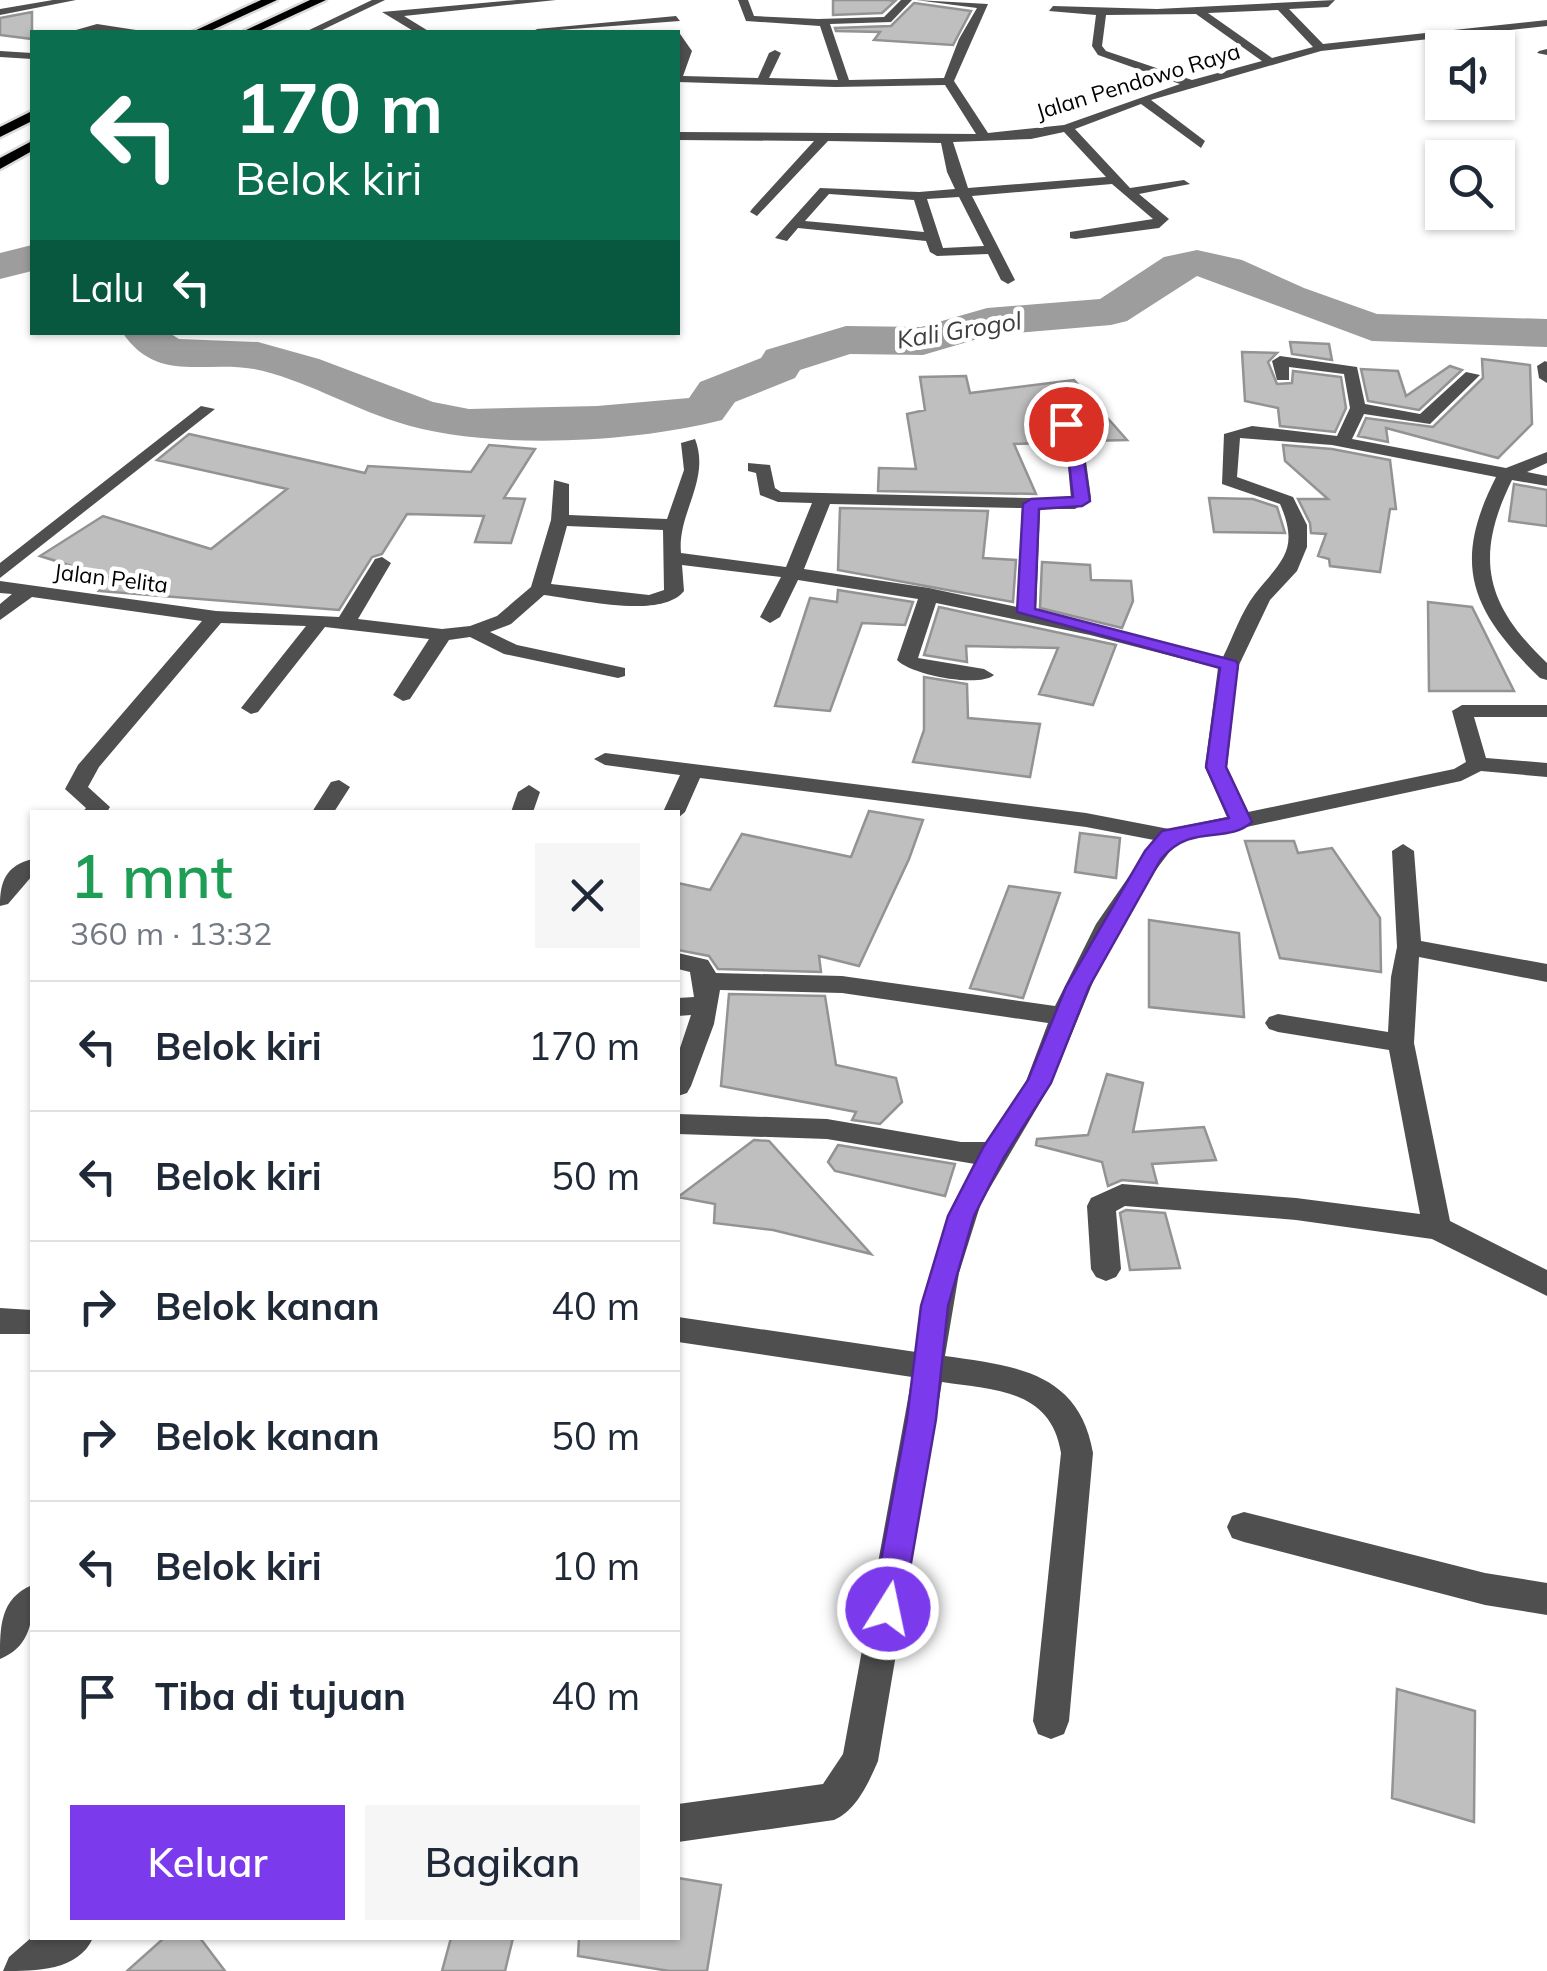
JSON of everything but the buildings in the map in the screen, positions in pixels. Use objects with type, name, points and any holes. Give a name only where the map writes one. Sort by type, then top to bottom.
[{"type":"highway","points":[[203,30],[272,0]]},
{"type":"highway","points":[[252,30],[320,0]]},
{"type":"highway","points":[[0,133],[30,115]]},
{"type":"highway","points":[[0,164],[30,146]]},
{"type":"street","points":[[0,12],[71,0]]},
{"type":"street","points":[[314,30],[380,0]]},
{"type":"street","points":[[366,6],[396,14],[551,0]]},
{"type":"street","points":[[743,0],[750,19],[822,21],[887,20],[906,0]]},
{"type":"street","points":[[921,0],[982,4],[984,8],[964,39],[948,81]]},
{"type":"street","points":[[1152,0],[1161,14]]},
{"type":"street","points":[[1054,9],[1161,14],[1194,6],[1282,8],[1328,4],[1330,0]]},
{"type":"street","points":[[1194,6],[1212,24],[1271,62]]},
{"type":"street","points":[[1282,8],[1320,48]]},
{"type":"street","points":[[1101,13],[1097,46],[1102,53],[1192,84]]},
{"type":"street","points":[[396,14],[404,25],[419,30]]},
{"type":"street","points":[[822,21],[845,84]]},
{"type":"street","points":[[560,30],[658,22],[677,29]]},
{"type":"street","name":"Jalan Pendowo Raya","points":[[680,136],[946,140],[1067,128],[1192,84],[1320,48],[1547,23]]},
{"type":"street","points":[[1180,25],[1212,24]]},
{"type":"street","points":[[1529,25],[1547,37]]},
{"type":"street","points":[[86,30],[131,30]]},
{"type":"street","points":[[680,36],[686,51],[680,70]]},
{"type":"street","points":[[763,80],[775,53]]},
{"type":"street","points":[[0,54],[30,55]]},
{"type":"street","points":[[680,77],[845,84],[948,81]]},
{"type":"street","points":[[948,81],[985,138]]},
{"type":"street","points":[[1142,100],[1201,144]]},
{"type":"street","points":[[1067,128],[1128,192],[1162,219],[1160,223],[1075,235]]},
{"type":"street","points":[[688,147],[700,136]]},
{"type":"street","points":[[757,212],[823,139]]},
{"type":"street","points":[[946,140],[953,172],[1008,280]]},
{"type":"street","points":[[782,238],[826,191],[918,196],[1116,180]]},
{"type":"street","points":[[1128,192],[1184,184]]},
{"type":"street","points":[[918,196],[935,249],[942,254],[992,249]]},
{"type":"street","points":[[794,224],[932,237]]},
{"type":"street","points":[[1283,377],[1280,362],[1352,370],[1358,408],[1343,441]]},
{"type":"street","points":[[1417,458],[1424,420],[1472,375]]},
{"type":"street","points":[[1358,408],[1424,420]]},
{"type":"street","points":[[0,572],[207,409]]},
{"type":"street","points":[[754,467],[764,470],[770,496],[1031,504],[1082,501],[1076,454],[1066,424]]},
{"type":"street","points":[[1242,822],[1216,767],[1229,665],[1262,598],[1288,570],[1298,525],[1287,501],[1226,477],[1232,434],[1247,430],[1343,441],[1547,481]]},
{"type":"street","points":[[540,589],[660,600],[674,591],[672,526],[692,470],[689,442]]},
{"type":"street","points":[[1547,457],[1506,475],[1478,546],[1486,591],[1515,645],[1547,674]]},
{"type":"street","points":[[473,632],[504,620],[540,589],[560,520],[560,484]]},
{"type":"street","points":[[770,616],[811,536],[822,500]]},
{"type":"street","points":[[1026,612],[1031,504]]},
{"type":"street","points":[[560,520],[672,526]]},
{"type":"street","points":[[672,558],[792,570],[1026,612],[1229,665]]},
{"type":"street","points":[[345,624],[382,563]]},
{"type":"street","name":"Jalan Pelita","points":[[0,587],[216,617],[320,622],[442,635],[473,632]]},
{"type":"street","points":[[0,614],[26,592]]},
{"type":"street","points":[[929,594],[907,660],[918,667],[984,674]]},
{"type":"street","points":[[96,810],[99,807],[76,788],[89,765],[216,617]]},
{"type":"street","points":[[251,708],[320,622]]},
{"type":"street","points":[[473,632],[511,650],[618,672]]},
{"type":"street","points":[[402,695],[442,635]]},
{"type":"street","points":[[1477,764],[1462,710],[1547,711]]},
{"type":"street","points":[[605,759],[1086,820],[1169,836],[1461,774],[1477,764],[1547,770]]},
{"type":"street","points":[[675,810],[692,772]]},
{"type":"street","points":[[324,810],[338,787]]},
{"type":"street","points":[[680,1824],[834,1801],[860,1761],[921,1419],[926,1365],[946,1262],[961,1216],[993,1152],[1039,1083],[1063,1016],[1124,901],[1169,836]]},
{"type":"street","points":[[1403,851],[1410,947],[1403,977],[1401,1043],[1437,1228]]},
{"type":"street","points":[[0,898],[21,872],[30,867]]},
{"type":"street","points":[[1410,947],[1547,973]]},
{"type":"street","points":[[680,961],[699,966],[707,994],[680,1080]]},
{"type":"street","points":[[680,1006],[707,994],[773,978],[836,980],[1063,1016]]},
{"type":"street","points":[[1278,1023],[1401,1043]]},
{"type":"street","points":[[680,1124],[827,1130],[961,1153],[993,1152]]},
{"type":"street","points":[[1106,1269],[1101,1206],[1122,1195],[1296,1209],[1437,1228],[1547,1284]]},
{"type":"street","points":[[0,1322],[30,1322]]},
{"type":"street","points":[[680,1329],[1021,1383],[1056,1403],[1070,1418],[1077,1454],[1051,1722]]},
{"type":"street","points":[[1244,1527],[1485,1589],[1547,1598]]},
{"type":"street","points":[[0,1642],[30,1604]]},
{"type":"street","points":[[24,1971],[50,1947],[68,1940]]},
{"type":"waterway","name":"Kali Grogol","points":[[0,266],[30,258]]},
{"type":"waterway","name":"Kali Grogol","points":[[146,335],[151,343],[178,353],[258,356],[439,419],[500,426],[633,419],[705,410],[717,392],[778,368],[783,360],[846,340],[923,341],[987,322],[1111,312],[1179,266],[1197,263],[1227,269],[1288,297],[1372,327],[1547,333]]},
{"type":"route","points":[[888,1609],[926,1388],[935,1306],[961,1216],[993,1152],[1039,1083],[1063,1016],[1152,856],[1169,836],[1242,822],[1216,767],[1229,665],[1026,612],[1031,504],[1082,501],[1076,454],[1066,424]]}]
